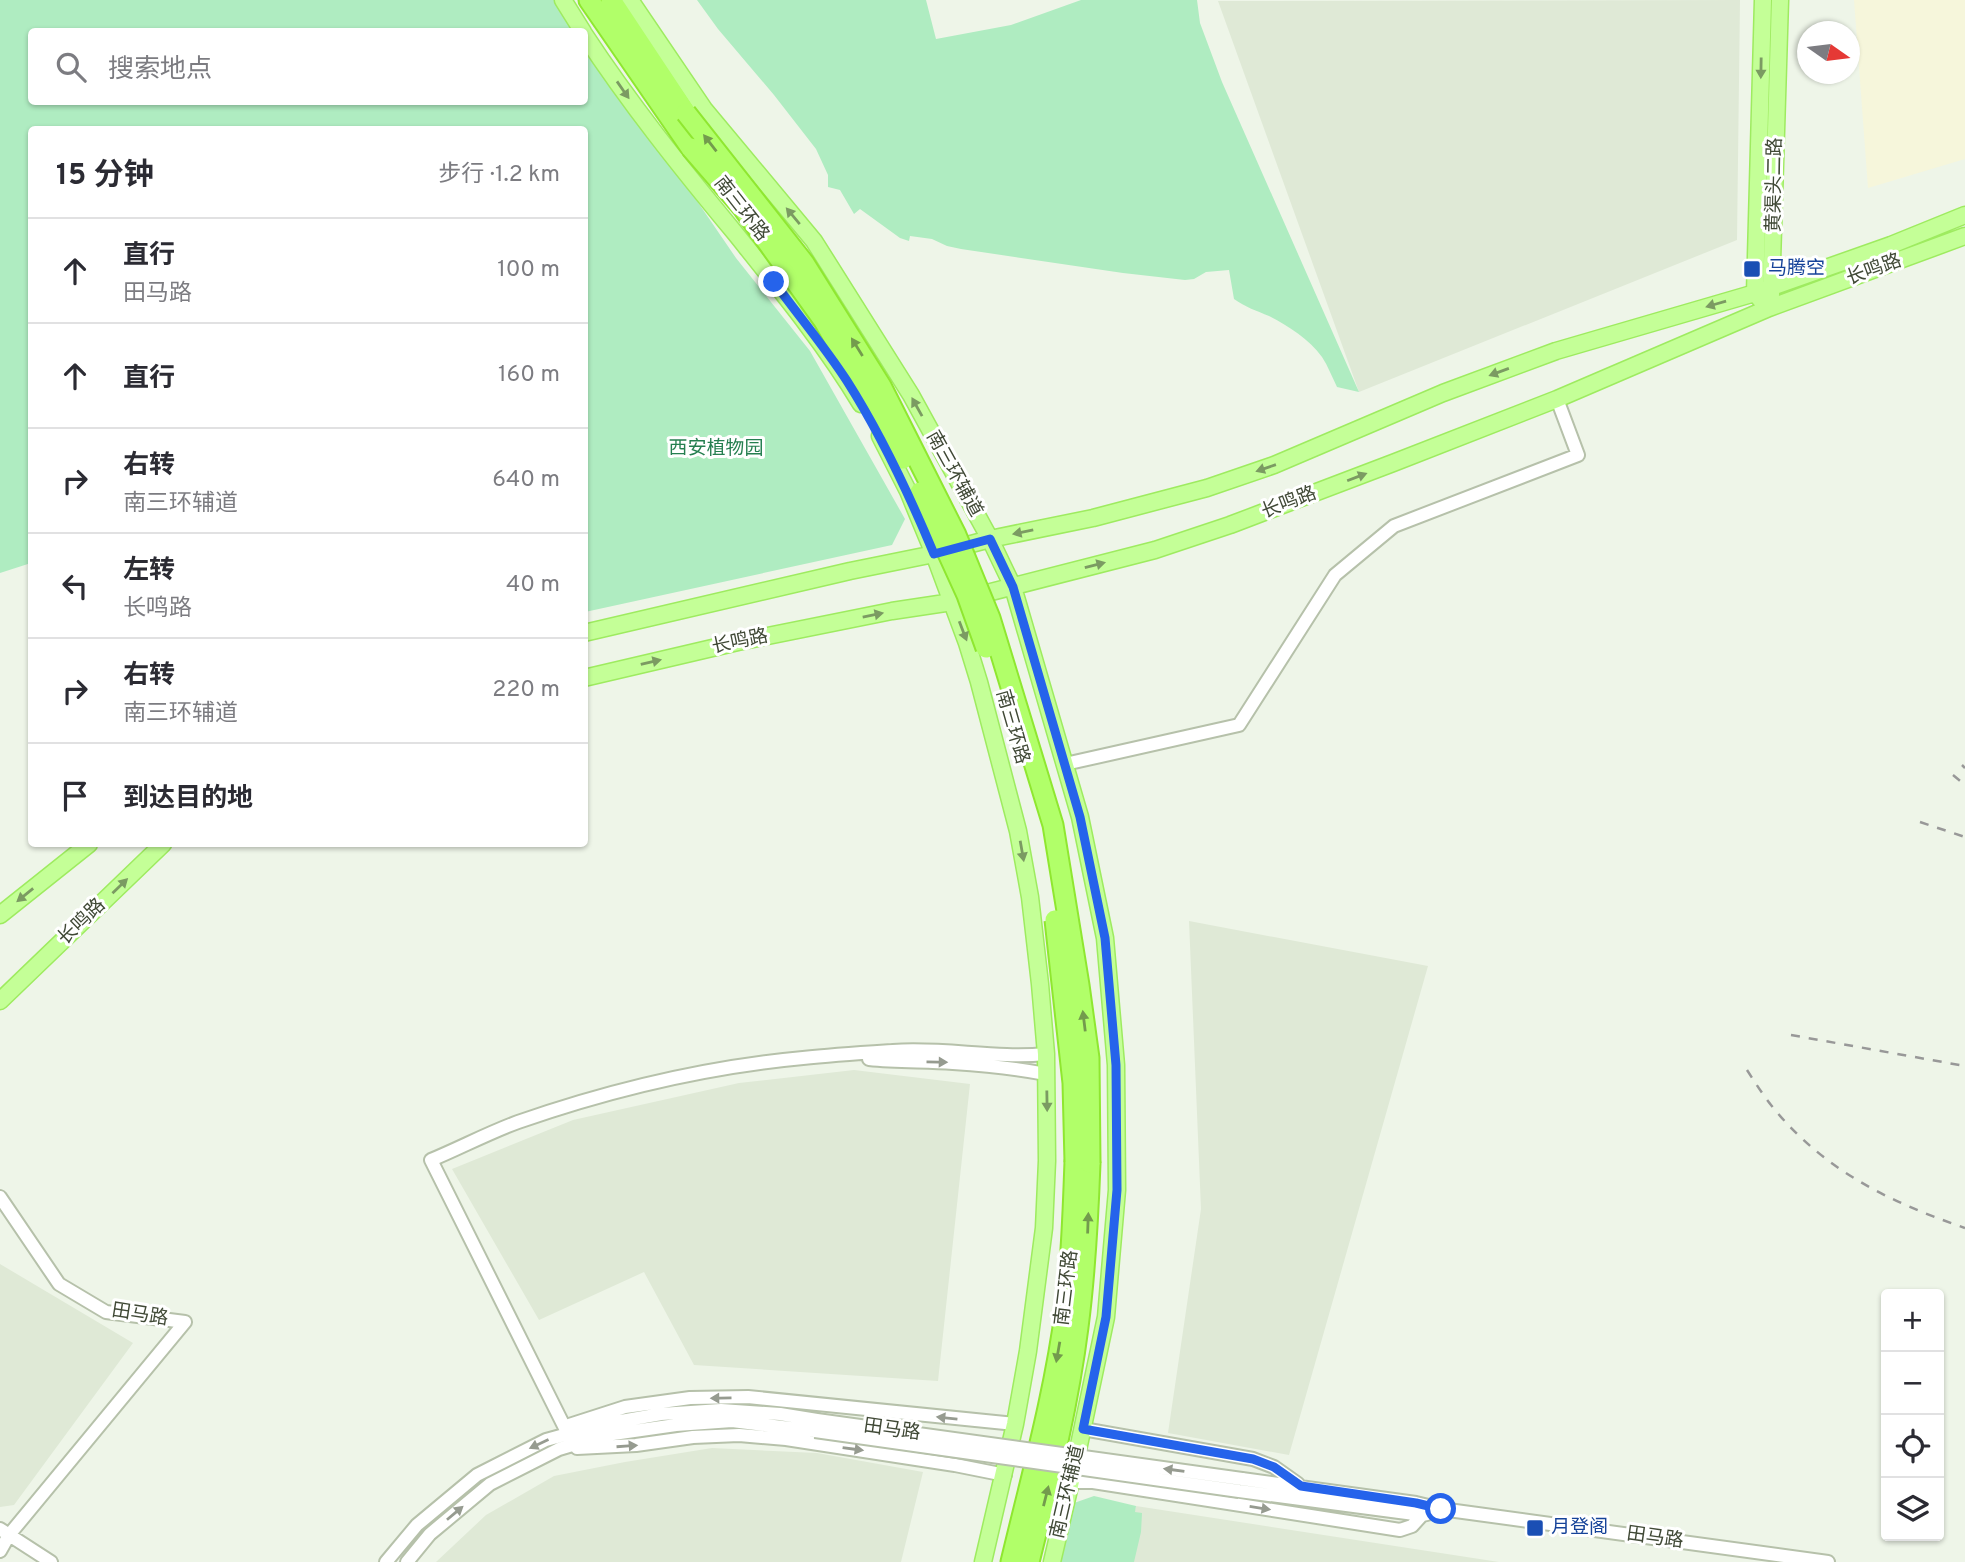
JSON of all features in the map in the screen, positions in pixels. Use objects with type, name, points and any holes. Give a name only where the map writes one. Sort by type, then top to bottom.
[{"type":"highway","name":"南三环路","points":[[589,0],[691,148],[743,208],[824,321],[893,439],[967,595],[1002,693],[1037,816],[1058,939],[1082,1163],[1087,1245],[1078,1330],[1055,1456],[1029,1562]]},
{"type":"highway","name":"南三环路","points":[[611,0],[686,113],[804,262],[881,386],[956,535],[990,618],[1053,825],[1089,1058],[1082,1163],[1066,1308],[1044,1422],[1011,1562]]},
{"type":"main road","points":[[563,0],[581,28]]},
{"type":"main road","name":"南三环辅道","points":[[630,0],[705,109],[814,241],[911,395],[990,539],[1013,587],[1080,817],[1105,938],[1116,1065],[1117,1190],[1107,1304],[1083,1429],[1052,1562]]},
{"type":"main road","name":"黄渠头二路","points":[[1755,293],[1763,0]]},
{"type":"main road","name":"黄渠头二路","points":[[1769,308],[1772,287],[1780,0]]},
{"type":"main road","points":[[588,39],[644,120],[774,282],[846,380],[880,436],[908,491],[952,602],[979,682],[1018,831],[1030,897],[1046,1054],[1047,1161],[1044,1228],[1028,1351],[1015,1424],[983,1562]]},
{"type":"main road","name":"长鸣路","points":[[588,632],[990,539],[1093,518],[1207,488],[1274,465],[1443,393],[1556,351],[1755,293],[1891,245],[1965,215]]},
{"type":"main road","name":"长鸣路","points":[[588,677],[738,642],[892,611],[952,602],[1155,550],[1230,525],[1557,399],[1769,308],[1965,236]]},
{"type":"main road","points":[[1755,293],[1769,308]]},
{"type":"main road","points":[[0,915],[85,847]]},
{"type":"main road","name":"长鸣路","points":[[0,1001],[160,847]]},
{"type":"street","points":[[1065,764],[1238,725],[1335,575],[1394,526],[1578,455],[1557,399]]},
{"type":"street","points":[[1015,1424],[736,1397],[690,1398],[625,1407],[566,1430],[431,1160],[516,1123],[634,1087],[693,1074],[803,1058],[895,1051],[945,1051],[1018,1057],[1046,1054]]},
{"type":"street","points":[[845,1056],[897,1062],[1014,1068],[1046,1074]]},
{"type":"street","name":"田马路","points":[[0,1197],[59,1284],[106,1312],[185,1322],[5,1532]]},
{"type":"street","name":"田马路","points":[[386,1562],[416,1525],[477,1475],[566,1430],[661,1414],[721,1410],[780,1414],[816,1425]]},
{"type":"street","name":"田马路","points":[[407,1562],[430,1534],[490,1484],[559,1449],[606,1435],[676,1425],[732,1422],[816,1425],[1240,1485],[1422,1516],[1441,1509]]},
{"type":"street","points":[[1083,1429],[1253,1459],[1274,1467],[1301,1486]]},
{"type":"street","points":[[559,1449],[739,1435],[786,1439],[1005,1475]]},
{"type":"street","points":[[1071,1482],[1106,1484],[1400,1530],[1412,1526],[1422,1516]]},
{"type":"street","name":"田马路","points":[[1240,1485],[1301,1486],[1441,1509],[1828,1562]]},
{"type":"street","points":[[0,1551],[5,1532],[51,1562]]},
{"type":"shaded area","points":[[1740,0],[1737,240],[1359,392],[1218,1]]},
{"type":"shaded area","points":[[1854,0],[1965,0],[1965,159],[1868,188],[1860,81],[1860,21],[1856,21]]},
{"type":"shaded area","points":[[1189,921],[1428,966],[1289,1455],[1168,1433],[1201,1209]]},
{"type":"shaded area","points":[[854,1070],[970,1084],[938,1381],[694,1365],[644,1272],[539,1320],[452,1169],[573,1120],[739,1083]]},
{"type":"shaded area","points":[[0,1264],[133,1343],[14,1505],[0,1507]]},
{"type":"shaded area","points":[[712,1448],[817,1453],[923,1472],[901,1562],[436,1562],[486,1515],[554,1476]]},
{"type":"shaded area","points":[[1136,1506],[1499,1562],[1123,1562]]},
{"type":"green space","name":"西安植物园","points":[[0,0],[559,0],[579,28],[28,28],[28,105],[588,105],[588,41],[736,258],[810,351],[905,519],[892,545],[588,611],[588,126],[28,126],[28,564],[0,573]]},
{"type":"green space","points":[[697,0],[926,0],[936,39],[1011,25],[1081,0],[1197,0],[1200,23],[1222,82],[1359,392],[1337,387],[1322,357],[1298,334],[1234,299],[1229,270],[1206,272],[1194,279],[1185,280],[961,249],[932,239],[910,236],[909,241],[900,238],[860,209],[854,214],[840,190],[828,187],[828,175],[816,149]]},
{"type":"green space","points":[[1094,1496],[1136,1506],[1135,1512],[1142,1513],[1134,1562],[1060,1562],[1074,1503]]},
{"type":"railway","points":[[1962,765],[1965,768]]},
{"type":"railway","points":[[1953,775],[1965,785]]},
{"type":"railway","points":[[1920,822],[1965,837]]},
{"type":"railway","points":[[1791,1035],[1965,1066]]},
{"type":"railway","points":[[1747,1070],[1771,1105],[1795,1132],[1838,1168],[1886,1196],[1965,1228]]},
{"type":"place","name":"马腾空","points":[[1752,269]]},
{"type":"place","name":"月登阁","points":[[1535,1528]]},
{"type":"route","points":[[774,282],[846,380],[880,436],[908,491],[934,554],[990,539],[1013,587],[1080,817],[1105,938],[1116,1065],[1117,1190],[1106,1317],[1083,1429],[1253,1459],[1274,1467],[1301,1486],[1441,1509]]}]
